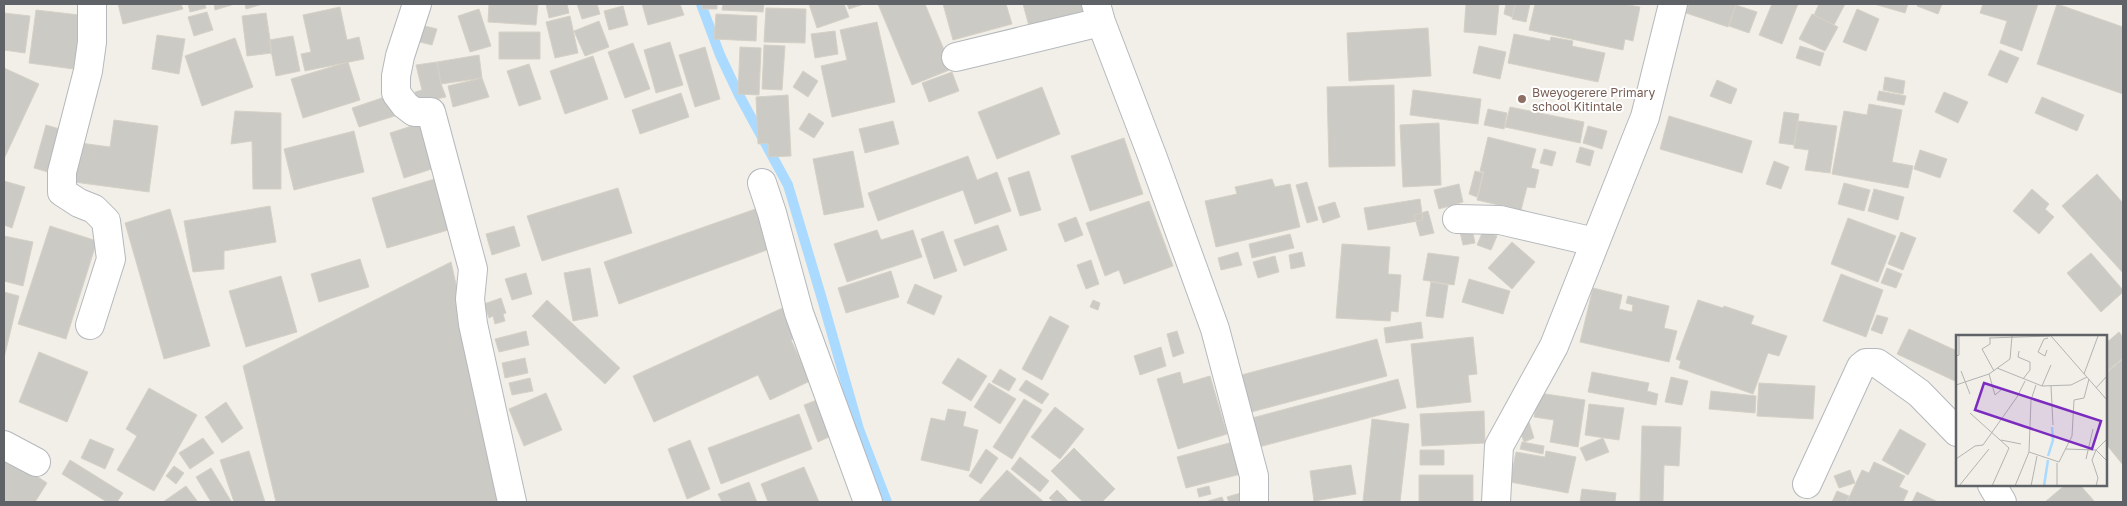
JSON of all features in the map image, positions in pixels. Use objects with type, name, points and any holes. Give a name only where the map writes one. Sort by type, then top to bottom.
[{"type":"street","points":[[90,325],[111,259],[106,221],[94,209],[79,203],[62,192],[62,172],[88,71],[92,42],[92,4]]},
{"type":"street","points":[[417,4],[400,56],[396,76],[396,93],[404,105],[414,112],[431,112],[439,138],[474,268],[470,299],[473,324],[512,502]]},
{"type":"street","points":[[1496,502],[1499,446],[1554,346],[1645,117],[1673,4]]},
{"type":"street","points":[[956,57],[1099,13],[1215,328],[1254,476],[1254,502]]},
{"type":"street","points":[[762,183],[799,312],[868,502]]},
{"type":"street","points":[[1457,219],[1500,220],[1595,242]]},
{"type":"street","points":[[1807,484],[1861,367],[1866,363],[1876,363],[1919,393],[1956,431]]},
{"type":"street","points":[[4,445],[36,462]]},
{"type":"street","points":[[1993,486],[2002,502]]},
{"type":"building","points":[[118,4],[181,4],[183,9],[123,24]]},
{"type":"building","points":[[188,4],[205,4],[206,8],[190,12]]},
{"type":"building","points":[[214,4],[235,4],[215,10]]},
{"type":"building","points":[[245,4],[263,4],[246,9]]},
{"type":"building","points":[[489,4],[538,4],[536,25],[488,22]]},
{"type":"building","points":[[546,4],[567,4],[569,13],[549,18]]},
{"type":"building","points":[[577,4],[597,4],[600,14],[582,19]]},
{"type":"building","points":[[642,4],[680,4],[684,15],[648,25]]},
{"type":"building","points":[[702,4],[717,4],[717,9],[702,9]]},
{"type":"building","points":[[723,4],[764,4],[763,12],[722,10]]},
{"type":"building","points":[[809,4],[844,4],[849,17],[817,28]]},
{"type":"building","points":[[847,4],[864,4],[849,9]]},
{"type":"building","points":[[878,4],[925,4],[952,69],[912,85]]},
{"type":"building","points":[[943,4],[1006,4],[1012,24],[953,40]]},
{"type":"building","points":[[1023,4],[1083,4],[1085,12],[1029,26]]},
{"type":"building","points":[[1466,4],[1499,4],[1496,35],[1464,32]]},
{"type":"building","points":[[1506,4],[1515,4],[1512,17],[1504,14]]},
{"type":"building","points":[[1515,4],[1530,4],[1526,22],[1512,19]]},
{"type":"building","points":[[1535,4],[1623,4],[1640,7],[1633,41],[1625,39],[1623,50],[1529,30]]},
{"type":"building","points":[[1689,4],[1736,5],[1728,27],[1686,13]]},
{"type":"building","points":[[1772,4],[1798,4],[1782,44],[1759,35]]},
{"type":"building","points":[[1819,4],[1845,4],[1834,25],[1814,15]]},
{"type":"building","points":[[1874,4],[1908,4],[1905,13]]},
{"type":"building","points":[[1918,4],[1942,4],[1938,14],[1917,6]]},
{"type":"building","points":[[1983,4],[2038,4],[2022,51],[2000,43],[2007,21],[1980,13]]},
{"type":"building","points":[[2057,4],[2123,27],[2123,94],[2037,64]]},
{"type":"building","points":[[1736,5],[1757,12],[1749,33],[1729,26]]},
{"type":"building","points":[[623,6],[628,25],[609,30],[604,11]]},
{"type":"building","points":[[340,7],[347,40],[359,37],[364,59],[305,71],[301,54],[311,52],[303,15]]},
{"type":"building","points":[[766,8],[806,9],[805,43],[764,42]]},
{"type":"building","points":[[479,9],[491,46],[470,52],[458,16]]},
{"type":"building","points":[[1857,9],[1879,19],[1866,51],[1843,42]]},
{"type":"building","points":[[36,10],[88,16],[81,70],[29,63]]},
{"type":"building","points":[[207,12],[213,30],[194,36],[188,17]]},
{"type":"building","points":[[4,13],[30,16],[25,53],[4,50]]},
{"type":"building","points":[[266,13],[272,53],[247,56],[242,16]]},
{"type":"building","points":[[716,14],[757,16],[756,41],[714,39]]},
{"type":"building","points":[[1812,14],[1838,27],[1825,51],[1799,39]]},
{"type":"building","points":[[570,16],[578,53],[555,58],[546,22]]},
{"type":"building","points":[[599,21],[609,47],[585,56],[574,31]]},
{"type":"building","points":[[877,22],[895,102],[832,117],[821,66],[847,60],[840,30]]},
{"type":"building","points":[[421,25],[437,29],[432,45],[416,41]]},
{"type":"building","points":[[1428,28],[1431,76],[1349,81],[1347,33]]},
{"type":"building","points":[[835,31],[838,54],[815,58],[811,34]]},
{"type":"building","points":[[499,32],[540,32],[540,59],[499,59]]},
{"type":"building","points":[[1514,34],[1550,41],[1551,37],[1573,41],[1572,46],[1605,53],[1598,82],[1508,63]]},
{"type":"building","points":[[157,35],[185,39],[179,74],[152,69]]},
{"type":"building","points":[[293,36],[300,71],[276,76],[269,40]]},
{"type":"building","points":[[235,38],[253,87],[202,106],[185,56]]},
{"type":"building","points":[[670,42],[683,85],[656,93],[644,50]]},
{"type":"building","points":[[633,43],[650,89],[625,98],[608,52]]},
{"type":"building","points":[[764,45],[785,46],[782,90],[762,89]]},
{"type":"building","points":[[1479,46],[1506,52],[1500,79],[1473,73]]},
{"type":"building","points":[[1800,46],[1824,53],[1820,66],[1796,58]]},
{"type":"building","points":[[705,47],[720,99],[695,107],[679,55]]},
{"type":"building","points":[[740,47],[761,48],[759,95],[738,94]]},
{"type":"building","points":[[2000,50],[2019,58],[2007,83],[1988,75]]},
{"type":"building","points":[[479,55],[482,78],[441,84],[437,62]]},
{"type":"building","points":[[593,56],[608,99],[565,114],[550,71]]},
{"type":"building","points":[[348,62],[360,100],[303,118],[291,79]]},
{"type":"building","points":[[437,62],[441,84],[446,97],[418,103],[415,92],[422,90],[416,65]]},
{"type":"building","points":[[529,64],[541,99],[519,106],[507,71]]},
{"type":"building","points":[[4,68],[39,84],[4,159]]},
{"type":"building","points":[[803,71],[818,81],[808,97],[793,87]]},
{"type":"building","points":[[952,72],[959,91],[929,102],[922,83]]},
{"type":"building","points":[[1885,77],[1905,81],[1903,94],[1883,90]]},
{"type":"building","points":[[482,78],[489,97],[453,107],[448,86]]},
{"type":"building","points":[[1717,80],[1737,89],[1731,104],[1710,96]]},
{"type":"building","points":[[1394,85],[1395,166],[1329,167],[1327,87]]},
{"type":"building","points":[[1042,87],[1060,134],[997,159],[978,112]]},
{"type":"building","points":[[1413,90],[1481,99],[1478,124],[1410,115]]},
{"type":"building","points":[[1879,91],[1906,96],[1904,105],[1877,100]]},
{"type":"building","points":[[1944,92],[1968,102],[1958,123],[1935,112]]},
{"type":"building","points":[[681,93],[689,117],[640,134],[632,110]]},
{"type":"building","points":[[391,95],[398,115],[359,127],[352,108]]},
{"type":"building","points":[[788,95],[791,156],[769,157],[768,143],[758,144],[756,97]]},
{"type":"building","points":[[2042,97],[2084,115],[2077,131],[2035,113]]},
{"type":"building","points":[[1869,104],[1902,110],[1892,162],[1913,166],[1908,188],[1832,174],[1844,111],[1867,115]]},
{"type":"building","points":[[1510,107],[1584,122],[1580,143],[1505,127]]},
{"type":"building","points":[[1488,109],[1507,113],[1504,129],[1484,125]]},
{"type":"building","points":[[235,111],[281,113],[281,189],[253,189],[252,141],[231,144]]},
{"type":"building","points":[[1784,112],[1799,114],[1794,145],[1779,143]]},
{"type":"building","points":[[809,113],[824,123],[814,138],[799,129]]},
{"type":"building","points":[[1669,116],[1752,141],[1742,173],[1660,149]]},
{"type":"building","points":[[114,120],[158,126],[149,192],[74,182],[80,143],[110,147]]},
{"type":"building","points":[[427,121],[441,166],[404,178],[390,133]]},
{"type":"building","points":[[893,121],[899,144],[865,153],[859,129]]},
{"type":"building","points":[[1798,121],[1837,126],[1830,173],[1805,170],[1809,150],[1794,148]]},
{"type":"building","points":[[1439,123],[1441,185],[1403,187],[1400,125]]},
{"type":"building","points":[[46,125],[67,131],[55,174],[34,168]]},
{"type":"building","points":[[1588,126],[1607,131],[1602,149],[1583,143]]},
{"type":"building","points":[[354,131],[364,172],[294,190],[284,149]]},
{"type":"building","points":[[1488,137],[1536,149],[1531,168],[1539,170],[1535,188],[1527,187],[1521,210],[1477,200],[1484,172],[1480,171]]},
{"type":"building","points":[[1124,138],[1143,194],[1090,211],[1071,156]]},
{"type":"building","points":[[1580,147],[1594,151],[1590,166],[1576,162]]},
{"type":"building","points":[[1544,149],[1556,152],[1552,166],[1540,163]]},
{"type":"building","points":[[1920,150],[1947,159],[1940,178],[1914,169]]},
{"type":"building","points":[[853,151],[864,207],[824,215],[813,159]]},
{"type":"building","points":[[968,156],[977,180],[997,172],[1011,211],[975,224],[963,190],[878,221],[868,193]]},
{"type":"building","points":[[1774,161],[1789,167],[1781,189],[1766,184]]},
{"type":"building","points":[[1029,171],[1041,210],[1020,216],[1008,178]]},
{"type":"building","points":[[1475,171],[1483,173],[1477,197],[1469,194]]},
{"type":"building","points":[[2097,174],[2123,203],[2123,273],[2062,206]]},
{"type":"building","points":[[441,177],[455,228],[387,248],[372,198]]},
{"type":"building","points":[[1272,179],[1275,187],[1290,184],[1300,227],[1216,247],[1205,201],[1237,194],[1235,187]]},
{"type":"building","points":[[4,181],[25,187],[12,228],[4,225]]},
{"type":"building","points":[[1307,182],[1318,220],[1307,223],[1296,185]]},
{"type":"building","points":[[1844,183],[1870,190],[1864,211],[1838,204]]},
{"type":"building","points":[[1459,184],[1463,202],[1439,209],[1434,190]]},
{"type":"building","points":[[618,188],[632,233],[542,261],[527,216]]},
{"type":"building","points":[[1874,189],[1904,197],[1898,220],[1868,211]]},
{"type":"building","points":[[2032,189],[2049,204],[2045,209],[2054,217],[2039,234],[2013,211]]},
{"type":"building","points":[[1420,199],[1423,220],[1368,230],[1364,208]]},
{"type":"building","points":[[1149,201],[1173,266],[1124,284],[1119,270],[1105,276],[1086,223]]},
{"type":"building","points":[[1335,202],[1340,217],[1323,223],[1318,207]]},
{"type":"building","points":[[270,206],[276,242],[224,251],[224,269],[193,272],[184,221]]},
{"type":"building","points":[[764,206],[778,246],[619,304],[604,262]]},
{"type":"building","points":[[170,209],[210,346],[164,359],[125,223]]},
{"type":"building","points":[[1428,211],[1434,233],[1420,236],[1414,215]]},
{"type":"building","points":[[1076,217],[1083,235],[1065,242],[1058,224]]},
{"type":"building","points":[[1848,218],[1896,236],[1878,282],[1831,264]]},
{"type":"building","points":[[998,225],[1007,250],[964,266],[954,240]]},
{"type":"building","points":[[50,226],[97,241],[66,339],[18,324]]},
{"type":"building","points":[[514,226],[520,246],[492,255],[486,234]]},
{"type":"building","points":[[1472,229],[1475,243],[1463,245],[1460,232]]},
{"type":"building","points":[[877,230],[881,240],[913,230],[922,257],[847,282],[834,244]]},
{"type":"building","points":[[943,231],[957,271],[934,279],[921,239]]},
{"type":"building","points":[[1483,231],[1497,236],[1491,250],[1477,245]]},
{"type":"building","points":[[1901,232],[1916,238],[1903,270],[1888,264]]},
{"type":"building","points":[[1290,234],[1294,248],[1252,258],[1249,244]]},
{"type":"building","points":[[4,236],[33,242],[23,286],[4,281]]},
{"type":"building","points":[[1512,242],[1535,262],[1512,289],[1488,268]]},
{"type":"building","points":[[1342,244],[1390,247],[1388,274],[1401,275],[1398,312],[1391,311],[1390,321],[1336,318]]},
{"type":"building","points":[[1238,252],[1242,265],[1221,270],[1218,258]]},
{"type":"building","points":[[1302,252],[1305,266],[1291,269],[1289,255]]},
{"type":"building","points":[[1428,253],[1459,257],[1454,285],[1423,280]]},
{"type":"building","points":[[2091,253],[2123,290],[2101,312],[2067,273]]},
{"type":"building","points":[[1275,256],[1279,272],[1258,278],[1253,262]]},
{"type":"building","points":[[360,259],[369,287],[319,302],[311,274]]},
{"type":"building","points":[[1091,260],[1099,284],[1086,289],[1077,265]]},
{"type":"building","points":[[451,262],[505,502],[276,502],[243,366]]},
{"type":"building","points":[[590,268],[598,316],[573,321],[564,273]]},
{"type":"building","points":[[1887,268],[1902,274],[1896,288],[1881,283]]},
{"type":"building","points":[[891,271],[899,297],[846,313],[838,288]]},
{"type":"building","points":[[526,273],[532,294],[512,300],[505,279]]},
{"type":"building","points":[[1841,274],[1883,290],[1866,337],[1823,321]]},
{"type":"building","points":[[281,276],[297,332],[246,347],[229,291]]},
{"type":"building","points":[[1469,279],[1510,291],[1503,314],[1462,302]]},
{"type":"building","points":[[1431,282],[1448,285],[1443,318],[1426,316]]},
{"type":"building","points":[[915,284],[942,296],[934,315],[907,303]]},
{"type":"building","points":[[1593,288],[1622,295],[1619,309],[1632,312],[1633,305],[1626,303],[1628,296],[1669,306],[1664,328],[1677,331],[1669,362],[1580,342]]},
{"type":"building","points":[[4,292],[19,296],[4,358]]},
{"type":"building","points":[[501,298],[506,313],[503,314],[505,321],[495,324],[493,316],[489,318],[484,304]]},
{"type":"building","points":[[547,300],[620,368],[605,384],[532,316]]},
{"type":"building","points":[[1093,300],[1100,303],[1098,310],[1090,307]]},
{"type":"building","points":[[1698,300],[1754,316],[1751,324],[1787,336],[1779,356],[1768,353],[1753,394],[1679,368],[1681,361],[1676,359]]},
{"type":"building","points":[[787,306],[800,336],[791,340],[810,381],[770,400],[758,375],[654,422],[633,376]]},
{"type":"building","points":[[1877,315],[1888,318],[1882,334],[1871,330]]},
{"type":"building","points":[[1050,316],[1069,326],[1042,380],[1022,369]]},
{"type":"building","points":[[1421,322],[1423,338],[1386,343],[1384,328]]},
{"type":"building","points":[[1909,329],[1956,351],[1956,382],[1897,354]]},
{"type":"building","points":[[526,331],[529,345],[499,352],[495,339]]},
{"type":"building","points":[[1177,331],[1184,353],[1173,357],[1167,334]]},
{"type":"building","points":[[2119,332],[2123,337],[2123,358],[2107,371],[2107,342]]},
{"type":"building","points":[[1473,337],[1477,374],[1468,375],[1471,402],[1417,408],[1411,344]]},
{"type":"building","points":[[1377,339],[1387,376],[1240,415],[1230,378]]},
{"type":"building","points":[[1161,347],[1166,366],[1140,375],[1134,356]]},
{"type":"building","points":[[39,352],[88,372],[67,422],[19,402]]},
{"type":"building","points":[[525,358],[528,373],[505,378],[502,363]]},
{"type":"building","points":[[958,358],[987,376],[971,401],[942,383]]},
{"type":"building","points":[[2123,359],[2123,465],[2107,445],[2107,372]]},
{"type":"building","points":[[1000,369],[1016,379],[1009,391],[992,382]]},
{"type":"building","points":[[1180,372],[1183,384],[1210,376],[1227,434],[1178,449],[1157,379]]},
{"type":"building","points":[[1592,372],[1649,383],[1647,391],[1658,394],[1656,405],[1588,392]]},
{"type":"building","points":[[1671,377],[1688,381],[1682,405],[1665,402]]},
{"type":"building","points":[[530,378],[533,391],[512,395],[509,383]]},
{"type":"building","points":[[1398,379],[1406,408],[1259,447],[1252,418]]},
{"type":"building","points":[[1026,380],[1049,394],[1042,404],[1019,390]]},
{"type":"building","points":[[989,383],[1016,399],[1000,424],[974,407]]},
{"type":"building","points":[[1759,383],[1815,386],[1813,419],[1757,416]]},
{"type":"building","points":[[149,388],[197,415],[154,491],[117,470],[137,436],[126,429]]},
{"type":"building","points":[[1711,391],[1756,396],[1755,413],[1709,409]]},
{"type":"building","points":[[546,393],[562,430],[524,446],[509,409]]},
{"type":"building","points":[[1539,393],[1585,400],[1578,447],[1550,442],[1554,420],[1534,417]]},
{"type":"building","points":[[1024,399],[1042,410],[1012,459],[993,447]]},
{"type":"building","points":[[817,400],[831,436],[818,442],[804,405]]},
{"type":"building","points":[[226,402],[243,428],[222,443],[205,417]]},
{"type":"building","points":[[1589,404],[1624,408],[1619,440],[1585,435]]},
{"type":"building","points":[[1055,407],[1084,429],[1060,459],[1031,437]]},
{"type":"building","points":[[948,409],[966,412],[963,426],[978,430],[969,471],[921,460],[931,418],[945,421]]},
{"type":"building","points":[[1484,411],[1485,443],[1422,446],[1420,414]]},
{"type":"building","points":[[799,414],[812,449],[721,484],[708,448]]},
{"type":"building","points":[[1372,419],[1409,424],[1400,502],[1363,501]]},
{"type":"building","points":[[1529,422],[1534,438],[1524,442],[1518,426]]},
{"type":"building","points":[[1642,426],[1681,427],[1679,466],[1664,465],[1663,502],[1640,502]]},
{"type":"building","points":[[1900,429],[1926,444],[1908,475],[1882,460]]},
{"type":"building","points":[[203,438],[214,453],[190,469],[179,453]]},
{"type":"building","points":[[1603,438],[1609,452],[1586,461],[1580,448]]},
{"type":"building","points":[[90,439],[114,449],[105,469],[81,458]]},
{"type":"building","points":[[690,440],[710,489],[687,499],[668,449]]},
{"type":"building","points":[[1233,442],[1241,474],[1186,488],[1177,457]]},
{"type":"building","points":[[1522,442],[1544,446],[1543,454],[1520,449]]},
{"type":"building","points":[[1074,448],[1115,489],[1102,502],[1083,502],[1051,471]]},
{"type":"building","points":[[986,449],[998,458],[981,484],[969,476]]},
{"type":"building","points":[[1420,450],[1444,450],[1444,465],[1420,465]]},
{"type":"building","points":[[249,451],[265,502],[234,502],[220,460]]},
{"type":"building","points":[[1546,451],[1576,457],[1568,493],[1510,482],[1516,452],[1545,457]]},
{"type":"building","points":[[4,454],[47,483],[35,502],[4,502]]},
{"type":"building","points":[[1020,457],[1049,481],[1040,492],[1011,469]]},
{"type":"building","points":[[70,460],[123,493],[117,502],[107,502],[62,474]]},
{"type":"building","points":[[1874,462],[1905,476],[1899,487],[1908,491],[1903,502],[1847,502],[1862,470],[1869,473]]},
{"type":"building","points":[[1351,465],[1356,494],[1314,501],[1310,471]]},
{"type":"building","points":[[174,466],[184,473],[176,484],[166,476]]},
{"type":"building","points":[[804,467],[819,502],[768,502],[761,484]]},
{"type":"building","points":[[211,468],[231,501],[211,502],[196,477]]},
{"type":"building","points":[[1007,470],[1044,502],[978,502]]},
{"type":"building","points":[[1850,470],[1855,483],[1839,488],[1834,476]]},
{"type":"building","points":[[1419,475],[1473,475],[1473,502],[1419,502]]},
{"type":"building","points":[[749,482],[757,502],[722,502],[718,494]]},
{"type":"building","points":[[186,486],[198,502],[163,502]]},
{"type":"building","points":[[1209,486],[1211,494],[1199,497],[1197,489]]},
{"type":"building","points":[[2064,486],[2081,486],[2095,502],[2045,502]]},
{"type":"building","points":[[1582,489],[1616,493],[1615,502],[1580,502]]},
{"type":"building","points":[[1057,490],[1069,502],[1054,502],[1049,498]]},
{"type":"building","points":[[1837,491],[1849,496],[1846,502],[1832,502]]},
{"type":"building","points":[[1244,492],[1246,502],[1229,502],[1227,497]]},
{"type":"building","points":[[1917,492],[1938,502],[1912,502]]},
{"type":"building","points":[[1222,497],[1224,502],[1205,502]]},
{"type":"waterway","points":[[701,4],[720,55],[739,95],[788,185],[859,429],[887,502]]},
{"type":"place","name":"Bweyogerere Primary school Kitintale","points":[[1522,99]]}]
